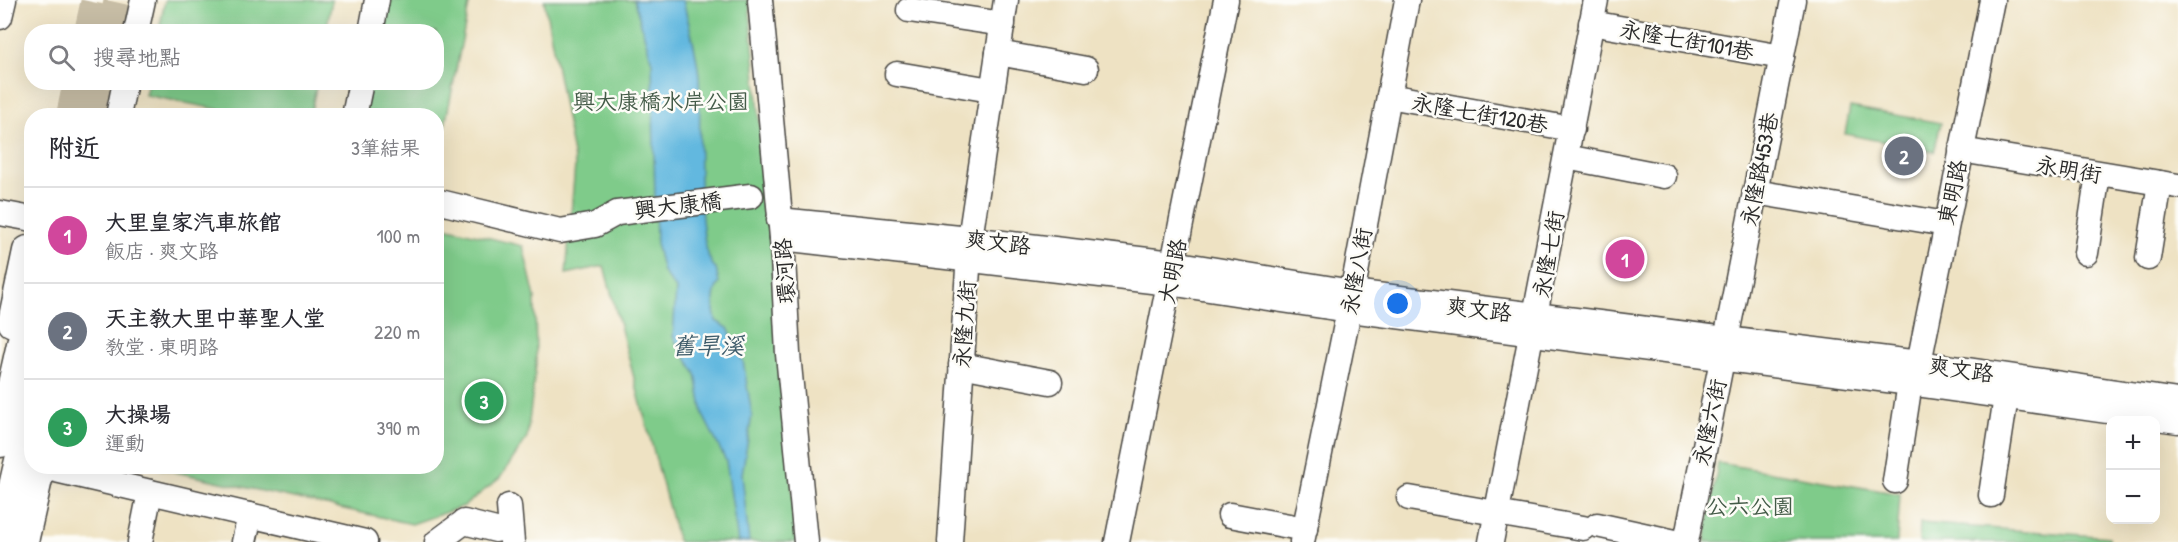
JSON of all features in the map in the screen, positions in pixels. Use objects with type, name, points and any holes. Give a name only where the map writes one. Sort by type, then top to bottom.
[{"type":"main road","points":[[0,386],[24,274]]},
{"type":"main road","points":[[0,442],[24,336]]},
{"type":"main road","points":[[1,542],[24,443]]},
{"type":"main road","points":[[14,542],[29,474]]},
{"type":"street","points":[[0,17],[4,0]]},
{"type":"street","points":[[138,24],[143,0]]},
{"type":"street","points":[[372,24],[377,0]]},
{"type":"street","name":"環河路","points":[[760,0],[781,229],[788,354],[806,542]]},
{"type":"street","name":"永隆九街","points":[[950,542],[970,248],[991,90],[1006,0]]},
{"type":"street","name":"大明路","points":[[1117,542],[1226,0]]},
{"type":"street","name":"永隆八街","points":[[1304,535],[1351,301],[1407,0]]},
{"type":"street","name":"永隆路453巷","points":[[1724,349],[1793,0]]},
{"type":"street","name":"東明路","points":[[1895,482],[1915,373],[1992,0]]},
{"type":"street","points":[[909,10],[1003,24]]},
{"type":"street","name":"永隆七街101巷","points":[[1593,12],[1782,57]]},
{"type":"street","name":"永隆七街","points":[[1491,542],[1593,12]]},
{"type":"street","points":[[998,53],[1086,69]]},
{"type":"street","points":[[897,74],[991,90]]},
{"type":"street","points":[[120,108],[123,90]]},
{"type":"street","points":[[356,108],[359,90]]},
{"type":"street","name":"永隆七街120巷","points":[[1389,96],[1572,129]]},
{"type":"street","name":"永明街","points":[[1961,150],[2169,184]]},
{"type":"street","points":[[1566,157],[1664,176]]},
{"type":"street","points":[[2086,253],[2098,174]]},
{"type":"street","points":[[2148,258],[2169,184]]},
{"type":"street","points":[[1755,192],[1946,224]]},
{"type":"street","name":"興大康橋","points":[[444,203],[560,231],[595,225],[606,217],[751,196]]},
{"type":"street","points":[[0,213],[24,218]]},
{"type":"street","name":"爽文路","points":[[781,229],[970,248],[1171,273],[1351,301],[1915,373],[2178,401]]},
{"type":"street","points":[[0,334],[21,238],[24,241]]},
{"type":"street","name":"永隆六街","points":[[1686,542],[1724,349]]},
{"type":"street","points":[[961,366],[1050,382]]},
{"type":"street","name":"爽文路","points":[[1915,373],[2006,397],[2121,416]]},
{"type":"street","points":[[1991,495],[2006,397]]},
{"type":"street","name":"爽文路","points":[[2160,420],[2178,421]]},
{"type":"street","points":[[26,542],[41,474]]},
{"type":"street","points":[[73,474],[250,515],[335,538],[365,542]]},
{"type":"street","points":[[140,542],[150,492]]},
{"type":"street","points":[[1408,498],[1590,526],[1675,542]]},
{"type":"street","points":[[437,542],[464,522],[504,536],[509,506]]},
{"type":"street","points":[[244,542],[250,515]]},
{"type":"street","points":[[1230,515],[1304,535]]},
{"type":"green space","points":[[165,0],[332,0],[327,24],[160,24]]},
{"type":"green space","points":[[385,0],[470,0],[444,130],[444,108],[364,108],[368,90],[444,90],[444,24],[380,24]]},
{"type":"green space","name":"興大康橋水岸公園","points":[[544,0],[749,0],[797,542],[678,542],[604,266],[566,274],[575,165]]},
{"type":"green space","points":[[146,90],[316,90],[312,108],[211,108],[145,95]]},
{"type":"green space","points":[[1850,107],[1941,123],[1934,152],[1845,134]]},
{"type":"green space","points":[[444,227],[523,246],[535,297],[536,364],[527,438],[500,478],[464,506],[412,524],[185,474],[444,474]]},
{"type":"green space","name":"公六公園","points":[[1718,463],[1900,494],[1897,542],[1705,542]]},
{"type":"green space","points":[[1920,523],[2109,537],[2109,542],[1919,542]]},
{"type":"water","name":"舊旱溪","points":[[634,0],[683,0],[695,48],[700,94],[701,209],[709,257],[716,268],[719,283],[714,296],[715,316],[716,321],[728,328],[743,361],[752,415],[742,474],[749,542],[738,542],[726,461],[703,415],[696,374],[673,337],[676,289],[663,272],[656,243],[652,62]]},
{"type":"tunnel","points":[[91,24],[96,0]]},
{"type":"tunnel","points":[[114,24],[119,0]]},
{"type":"tunnel","points":[[73,108],[76,90]]},
{"type":"tunnel","points":[[96,108],[100,90]]},
{"type":"place","name":"天主教大里中華聖人堂","points":[[1904,156]]},
{"type":"place","name":"大里皇家汽車旅館","points":[[1625,259]]},
{"type":"place","name":"大操場","points":[[484,401]]}]
